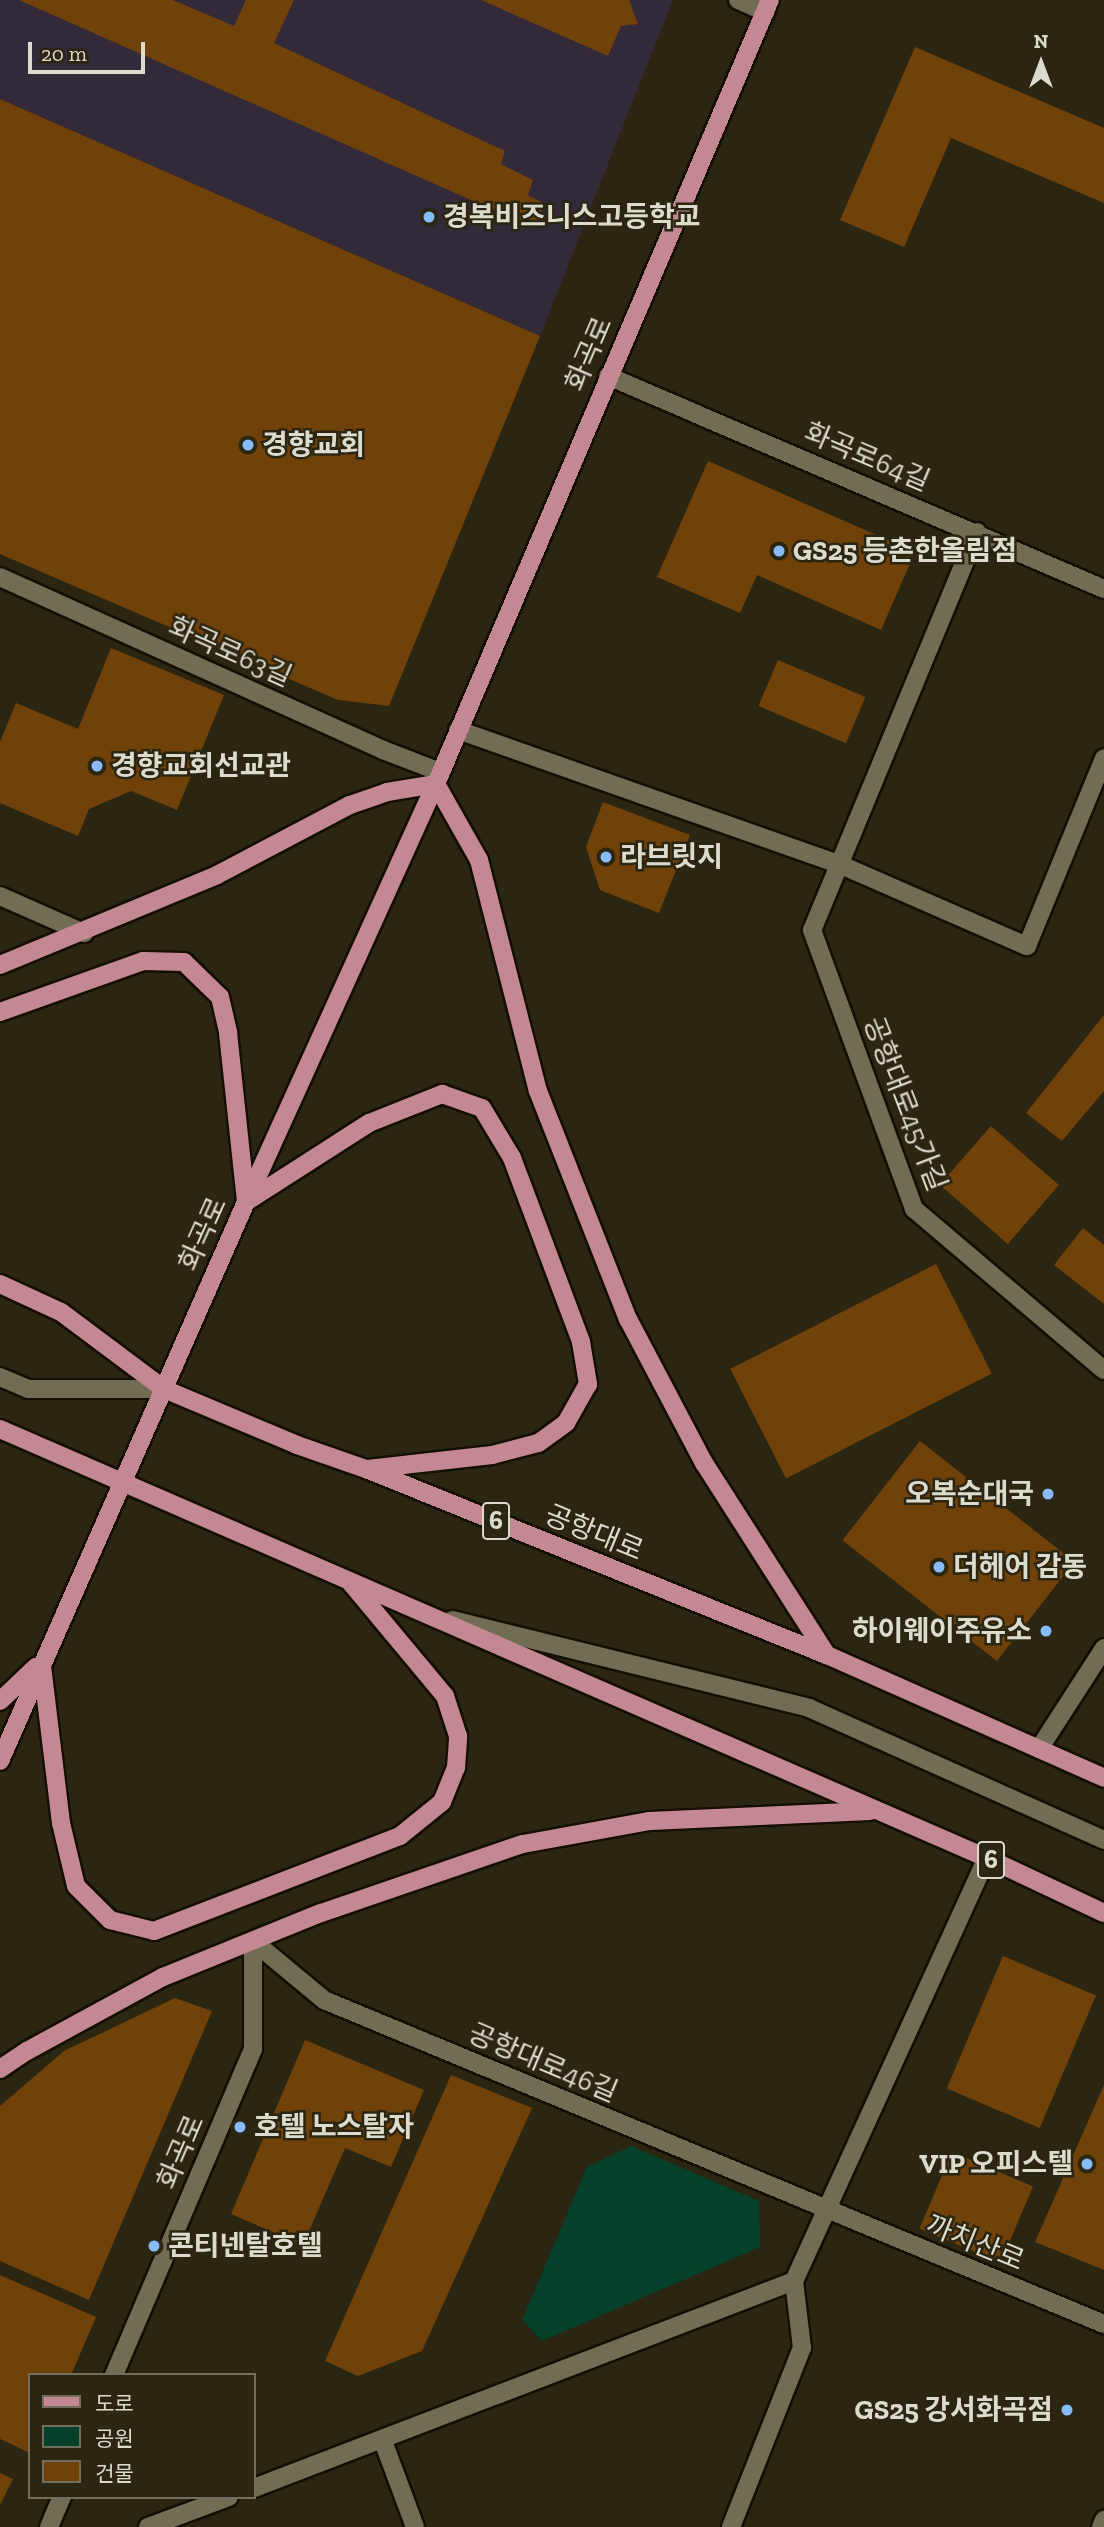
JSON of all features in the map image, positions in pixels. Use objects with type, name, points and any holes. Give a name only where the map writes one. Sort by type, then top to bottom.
[{"type":"main road","name":"화곡로","points":[[0,1761],[121,1482],[438,778],[767,6]]},
{"type":"main road","points":[[0,965],[84,933],[218,875],[351,805],[438,778],[479,860],[538,1091],[628,1319],[704,1463],[827,1655]]},
{"type":"main road","points":[[0,1012],[144,961],[184,962],[220,997],[228,1033],[246,1202],[369,1123],[442,1094],[482,1108],[512,1158],[581,1342],[588,1384],[566,1423],[538,1443],[492,1455],[366,1469]]},
{"type":"main road","name":"공항대로","points":[[0,1284],[61,1312],[164,1389],[297,1445],[366,1469],[827,1655],[1104,1778]]},
{"type":"main road","name":"6","points":[[0,1429],[987,1858],[1104,1913]]},
{"type":"main road","points":[[41,1662],[61,1823],[76,1886],[110,1920],[154,1931],[400,1836],[442,1802],[456,1768],[458,1736],[445,1696],[348,1580]]},
{"type":"main road","points":[[0,1701],[41,1662]]},
{"type":"main road","points":[[0,2069],[27,2051],[163,1977],[321,1913],[523,1844],[650,1821],[877,1810]]},
{"type":"street","points":[[738,0],[767,6]]},
{"type":"street","name":"화곡로64길","points":[[608,376],[977,532],[1104,589]]},
{"type":"street","name":"공항대로45가길","points":[[977,532],[811,930],[914,1209],[1104,1370]]},
{"type":"street","name":"화곡로63길","points":[[0,577],[359,738],[438,778]]},
{"type":"street","points":[[458,730],[839,864],[1027,946],[1104,758]]},
{"type":"street","points":[[0,897],[84,933]]},
{"type":"street","points":[[0,1377],[28,1389],[164,1389]]},
{"type":"street","points":[[425,1614],[810,1708],[1104,1840]]},
{"type":"street","points":[[1040,1749],[1104,1648]]},
{"type":"street","points":[[731,2527],[802,2348],[794,2281],[987,1858]]},
{"type":"street","name":"공항대로46길","points":[[253,1941],[324,2000],[827,2211]]},
{"type":"street","name":"화곡로","points":[[115,2373],[253,2049],[253,1941]]},
{"type":"street","name":"까치산로","points":[[827,2211],[1104,2323]]},
{"type":"street","points":[[256,2487],[383,2441],[794,2281]]},
{"type":"street","points":[[383,2441],[415,2527]]},
{"type":"street","points":[[49,2527],[61,2499]]},
{"type":"street","points":[[148,2527],[224,2499]]},
{"type":"street","points":[[1101,2527],[1104,2520]]},
{"type":"shaded area","name":"경복비즈니스고등학교","points":[[0,0],[673,0],[540,336],[0,99]]},
{"type":"green space","points":[[631,2146],[759,2201],[760,2247],[542,2341],[522,2320],[587,2167]]},
{"type":"building","points":[[19,0],[173,0],[234,26],[246,0],[294,0],[274,43],[505,151],[501,164],[533,180],[528,195],[545,204],[534,228]]},
{"type":"building","points":[[481,0],[629,0],[638,24],[621,26],[608,56]]},
{"type":"building","points":[[915,47],[1104,128],[1104,203],[951,138],[904,247],[840,220]]},
{"type":"building","name":"경향교회","points":[[0,99],[540,336],[389,706],[338,700],[0,554]]},
{"type":"building","points":[[708,461],[915,552],[881,630],[757,575],[740,613],[657,577]]},
{"type":"building","name":"경향교회선교관","points":[[111,648],[224,695],[177,810],[131,791],[89,809],[78,836],[0,803],[0,742],[16,703],[78,729]]},
{"type":"building","points":[[778,660],[865,697],[846,743],[758,706]]},
{"type":"building","points":[[603,802],[690,835],[659,913],[600,890],[586,847]]},
{"type":"building","points":[[1104,1015],[1104,1091],[1062,1141],[1026,1113]]},
{"type":"building","points":[[991,1126],[1059,1185],[1008,1244],[940,1185]]},
{"type":"building","points":[[1083,1228],[1104,1245],[1104,1304],[1054,1265]]},
{"type":"building","points":[[936,1264],[992,1374],[786,1478],[730,1369]]},
{"type":"building","points":[[920,1441],[1074,1562],[997,1661],[842,1540]]},
{"type":"building","points":[[1003,1956],[1096,1995],[1040,2128],[947,2089]]},
{"type":"building","points":[[175,1998],[212,2011],[89,2300],[0,2261],[0,2106],[64,2051]]},
{"type":"building","points":[[305,2040],[424,2090],[391,2167],[345,2148],[303,2245],[231,2214]]},
{"type":"building","points":[[451,2075],[532,2108],[422,2351],[358,2376],[325,2361]]},
{"type":"building","name":"VIP 오피스텔","points":[[1104,2085],[1104,2270],[1035,2242]]},
{"type":"building","points":[[952,2152],[1033,2186],[1001,2263],[920,2228]]},
{"type":"building","points":[[0,2275],[96,2317],[72,2373],[28,2373],[28,2452],[0,2439]]},
{"type":"building","points":[[0,2473],[13,2479],[0,2505]]},
{"type":"place","name":"경복비즈니스고등학교","points":[[429,217]]},
{"type":"place","name":"경향교회","points":[[248,445]]},
{"type":"place","name":"GS25 등촌한올림점","points":[[779,551]]},
{"type":"place","name":"경향교회선교관","points":[[97,766]]},
{"type":"place","name":"라브릿지","points":[[606,857]]},
{"type":"place","name":"오복순대국","points":[[1048,1494]]},
{"type":"place","name":"더헤어 감동","points":[[939,1567]]},
{"type":"place","name":"하이웨이주유소","points":[[1046,1631]]},
{"type":"place","name":"호텔 노스탈자","points":[[240,2127]]},
{"type":"place","name":"VIP 오피스텔","points":[[1087,2164]]},
{"type":"place","name":"콘티넨탈호텔","points":[[154,2246]]},
{"type":"place","name":"GS25 강서화곡점","points":[[1067,2410]]}]
